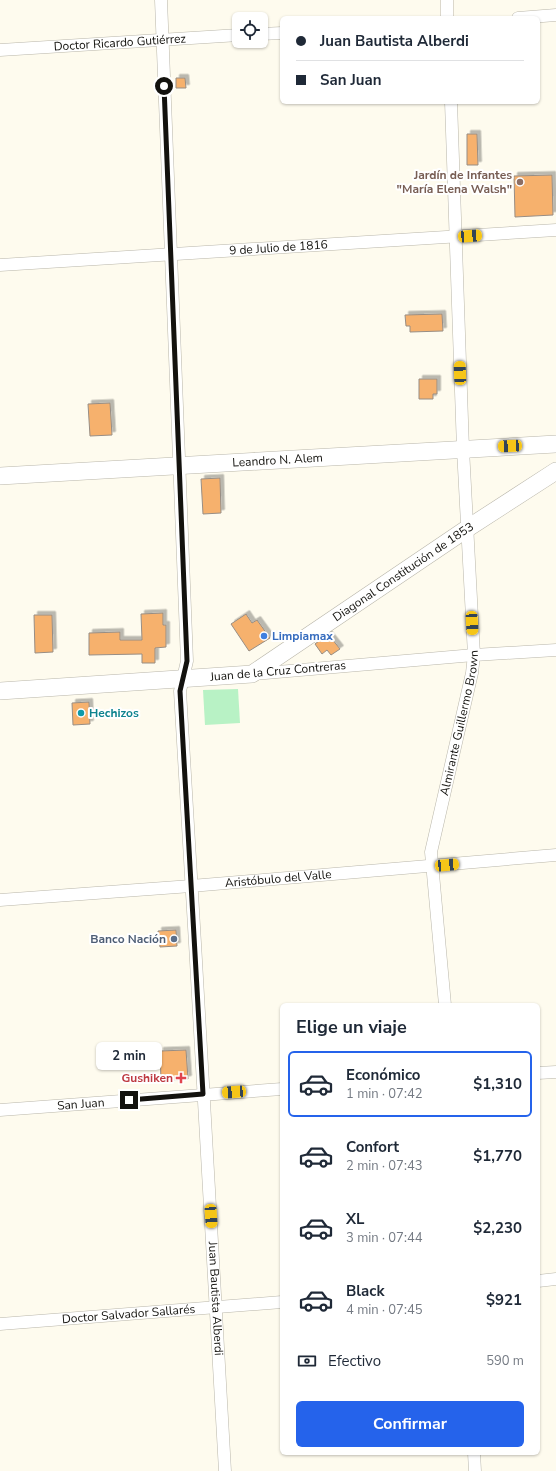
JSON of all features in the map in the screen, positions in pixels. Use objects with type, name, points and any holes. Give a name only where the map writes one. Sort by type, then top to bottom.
[{"type":"main road","name":"Leandro N. Alem","points":[[0,476],[556,444]]},
{"type":"main road","name":"Diagonal Constitución de 1853","points":[[252,674],[468,528],[556,471]]},
{"type":"main road","name":"Juan de la Cruz Contreras","points":[[0,691],[252,674]]},
{"type":"street","name":"Juan Bautista Alberdi","points":[[161,0],[187,661],[180,691],[203,1094],[217,1307],[225,1471]]},
{"type":"street","points":[[447,0],[447,16]]},
{"type":"street","points":[[540,16],[556,15]]},
{"type":"street","points":[[268,34],[280,33]]},
{"type":"street","name":"Doctor Ricardo Gutiérrez","points":[[0,50],[232,35]]},
{"type":"street","name":"Almirante Guillermo Brown","points":[[445,1003],[431,866],[431,852],[432,841],[472,673],[474,655],[463,449],[450,104]]},
{"type":"street","name":"9 de Julio de 1816","points":[[0,265],[556,230]]},
{"type":"street","name":"Juan de la Cruz Contreras","points":[[252,674],[474,655],[556,650]]},
{"type":"street","name":"Aristóbulo del Valle","points":[[0,900],[191,886],[556,855]]},
{"type":"street","points":[[540,1073],[556,1072]]},
{"type":"street","name":"San Juan","points":[[0,1110],[280,1089]]},
{"type":"street","points":[[540,1281],[556,1279]]},
{"type":"street","name":"Doctor Salvador Sallarés","points":[[0,1324],[280,1302]]},
{"type":"street","points":[[474,1455],[475,1471]]},
{"type":"green space","points":[[238,689],[240,723],[205,725],[203,690]]},
{"type":"building","points":[[176,78],[185,78],[186,88],[176,88]]},
{"type":"building","points":[[467,134],[477,134],[478,165],[467,165]]},
{"type":"building","points":[[552,175],[553,215],[515,217],[514,176]]},
{"type":"building","points":[[442,314],[443,331],[410,332],[410,326],[406,326],[405,315]]},
{"type":"building","points":[[419,379],[437,379],[437,394],[433,394],[433,399],[419,399]]},
{"type":"building","points":[[110,403],[112,435],[90,436],[88,404]]},
{"type":"building","points":[[220,478],[221,513],[203,514],[201,479]]},
{"type":"building","points":[[163,613],[163,625],[166,625],[166,647],[155,648],[155,663],[142,663],[142,654],[89,655],[89,633],[120,632],[120,640],[142,640],[141,614]]},
{"type":"building","points":[[246,614],[252,623],[257,620],[270,638],[249,651],[231,624]]},
{"type":"building","points":[[34,615],[52,615],[53,652],[35,653]]},
{"type":"building","points":[[328,634],[340,649],[331,655],[327,650],[322,654],[315,644]]},
{"type":"building","name":"Hechizos","points":[[89,702],[90,724],[73,725],[72,703]]},
{"type":"building","points":[[176,930],[177,946],[160,947],[158,931]]},
{"type":"building","points":[[186,1050],[188,1079],[161,1081],[160,1051]]},
{"type":"place","name":"Jardín de Infantes \"María Elena Walsh\"","points":[[520,182]]},
{"type":"place","name":"Limpiamax","points":[[264,636]]},
{"type":"place","name":"Hechizos","points":[[81,713]]},
{"type":"place","name":"Banco Nación","points":[[174,939]]},
{"type":"place","name":"Gushiken","points":[[181,1078]]},
{"type":"route","points":[[129,1100],[203,1094],[180,691],[187,661],[164,86]]}]
